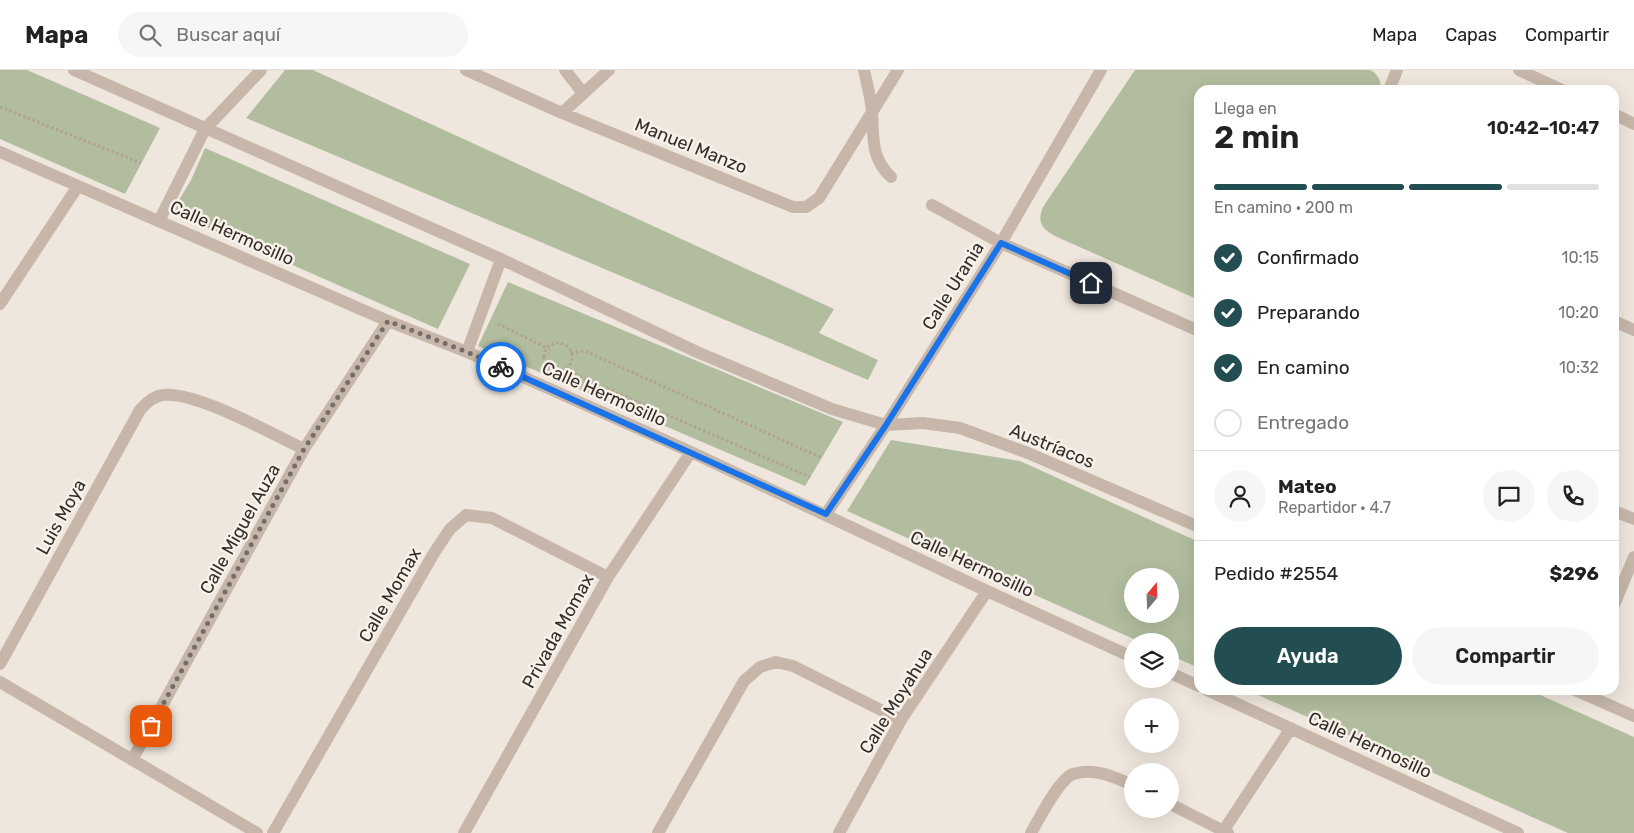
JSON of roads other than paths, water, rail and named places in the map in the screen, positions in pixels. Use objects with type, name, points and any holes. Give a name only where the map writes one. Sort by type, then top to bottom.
[{"type":"street","points":[[74,70],[501,259],[697,352],[832,409],[886,425]]},
{"type":"street","points":[[159,221],[206,129],[261,70]]},
{"type":"street","name":"Manuel Manzo","points":[[466,70],[562,113],[793,207],[806,207],[819,198],[872,112]]},
{"type":"street","points":[[565,70],[583,93]]},
{"type":"street","points":[[562,113],[610,70]]},
{"type":"street","points":[[864,70],[872,112],[872,142],[879,160],[891,177]]},
{"type":"street","points":[[872,112],[898,70]]},
{"type":"street","name":"Calle Urania","points":[[826,514],[886,425],[1001,243],[1101,70]]},
{"type":"street","points":[[1391,85],[1397,70]]},
{"type":"street","points":[[1519,70],[1551,85]]},
{"type":"street","points":[[1619,116],[1634,124]]},
{"type":"street","name":"Calle Hermosillo","points":[[0,152],[388,321],[467,352],[691,452],[987,591],[1124,652]]},
{"type":"street","points":[[0,304],[78,186]]},
{"type":"street","points":[[932,205],[1001,243],[1194,329]]},
{"type":"street","points":[[467,352],[501,259]]},
{"type":"street","name":"Calle Miguel Auza","points":[[132,760],[304,449],[388,321]]},
{"type":"street","points":[[1619,323],[1634,330]]},
{"type":"street","name":"Luis Moya","points":[[0,664],[140,410],[149,400],[162,395],[182,397],[211,404],[304,449]]},
{"type":"street","name":"Austríacos","points":[[886,425],[923,423],[960,428],[1028,453],[1194,525]]},
{"type":"street","name":"Privada Momax","points":[[464,833],[608,578],[691,452]]},
{"type":"street","points":[[1619,513],[1634,519]]},
{"type":"street","name":"Calle Momax","points":[[273,833],[434,553],[450,529],[466,515],[492,518],[608,578]]},
{"type":"street","points":[[1619,592],[1634,557]]},
{"type":"street","name":"Calle Moyahua","points":[[839,833],[901,720],[987,591]]},
{"type":"street","points":[[658,833],[744,681],[760,667],[776,662],[794,666],[901,720]]},
{"type":"street","points":[[1179,677],[1194,684]]},
{"type":"street","points":[[0,682],[257,833]]},
{"type":"street","name":"Calle Hermosillo","points":[[1218,695],[1518,833]]},
{"type":"street","points":[[1588,695],[1634,716]]},
{"type":"street","points":[[1179,809],[1225,832],[1290,728]]},
{"type":"street","points":[[1031,833],[1060,785],[1072,774],[1090,771],[1116,777],[1124,781]]}]
